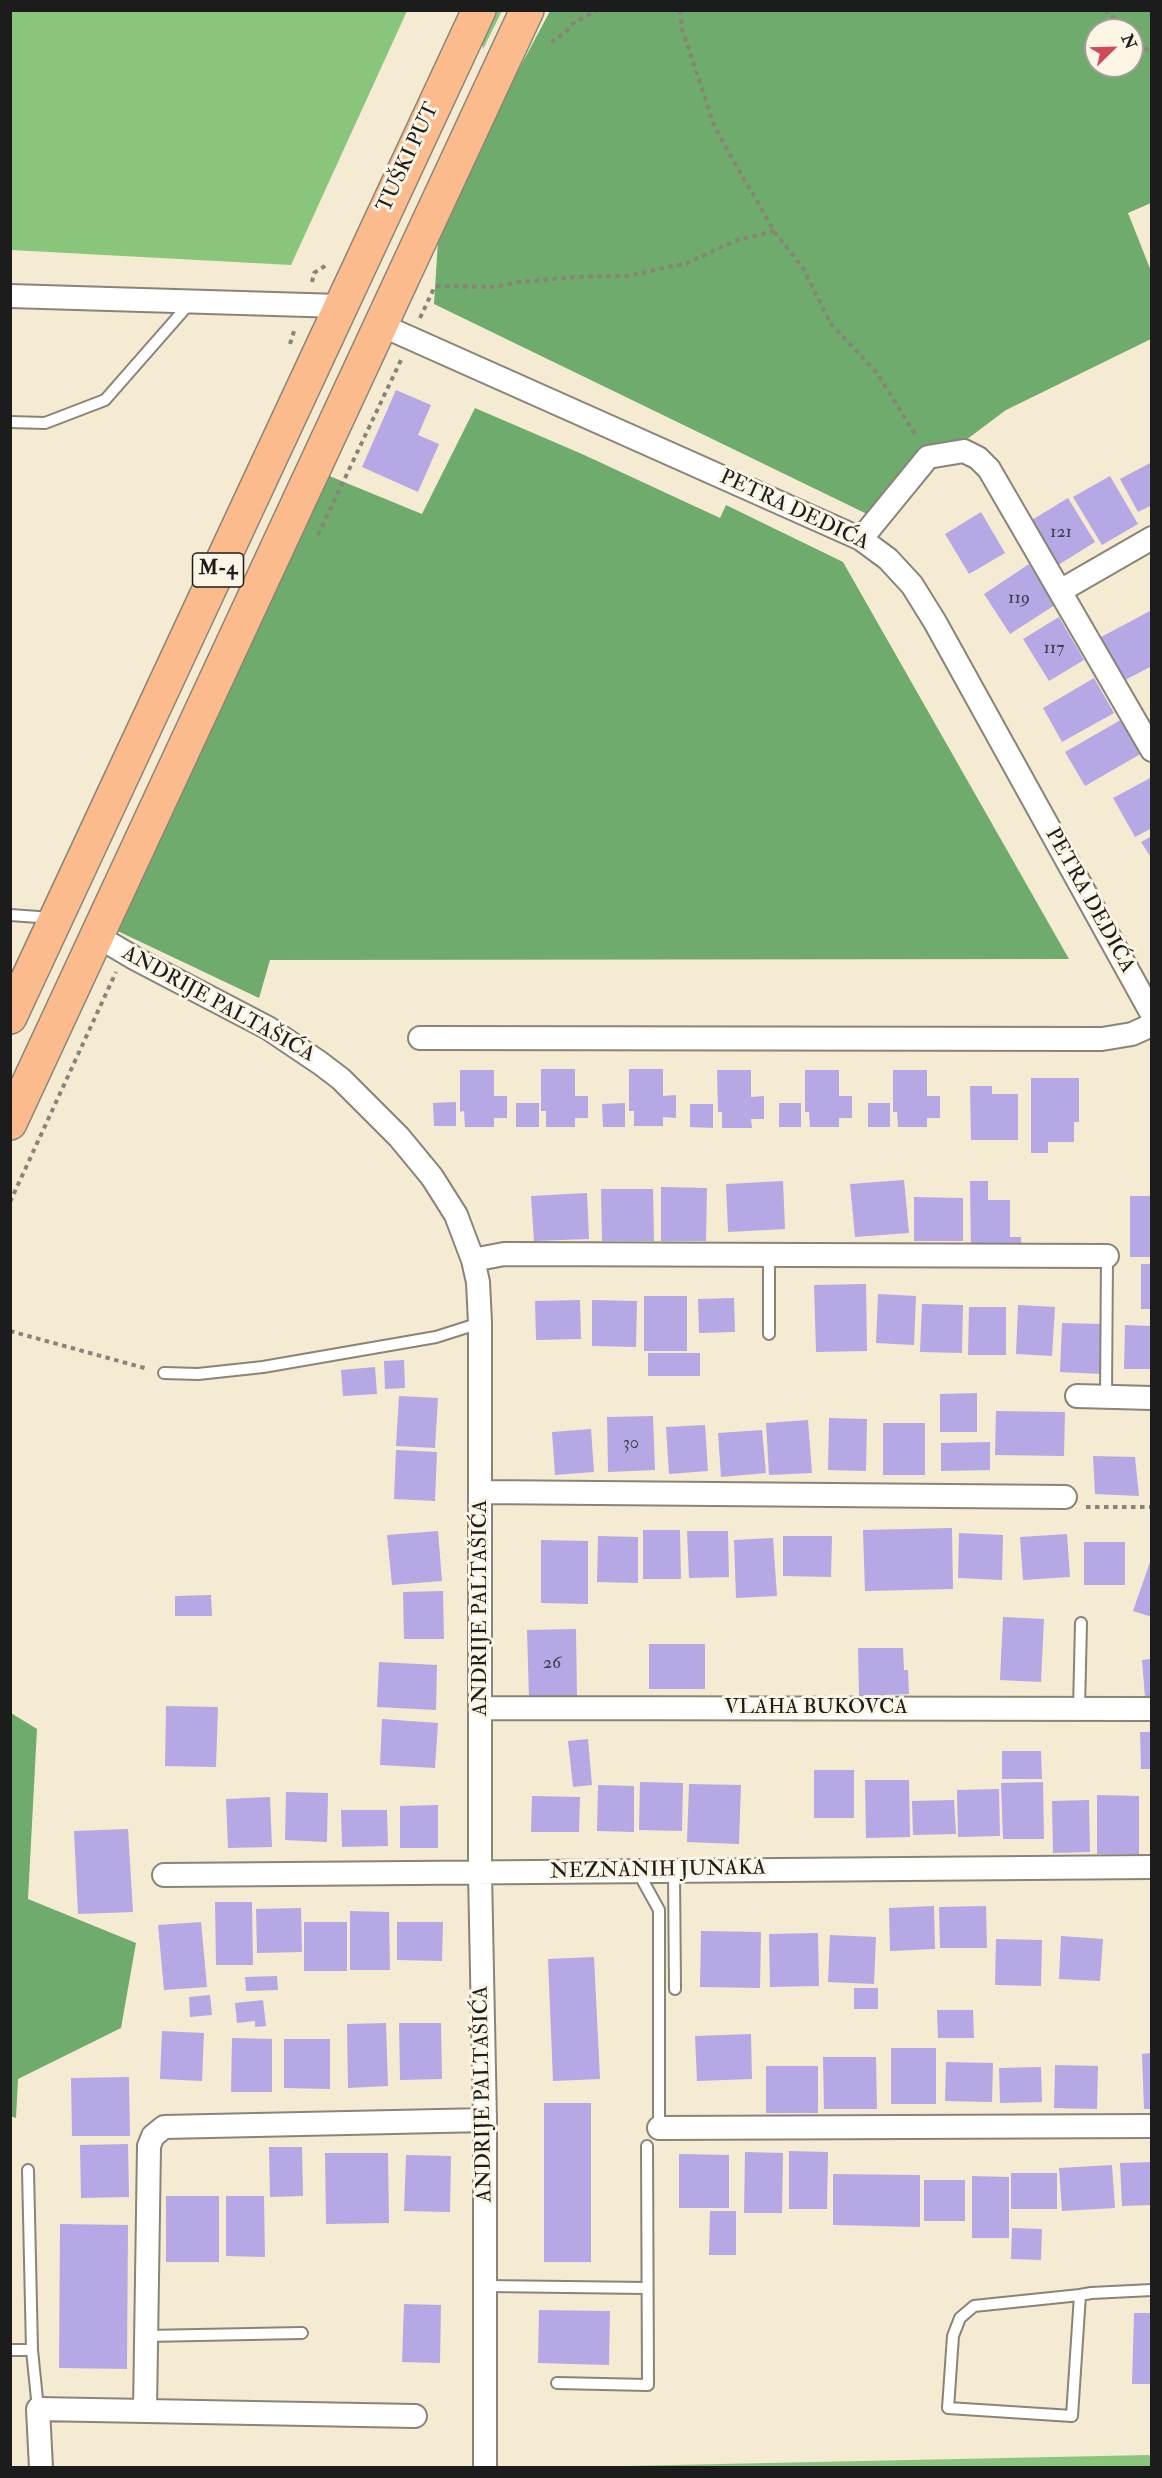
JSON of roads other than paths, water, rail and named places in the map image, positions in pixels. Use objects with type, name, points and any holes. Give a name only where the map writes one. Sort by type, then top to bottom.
[{"type":"main road","name":"TUŠKI PUT","points":[[340,306],[479,10]]},
{"type":"main road","name":"M-4","points":[[10,1123],[504,62],[526,10]]},
{"type":"main road","name":"M-4","points":[[10,1017],[340,306]]},
{"type":"street","points":[[10,296],[340,306]]},
{"type":"street","name":"PETRA DEDIĆA","points":[[381,325],[861,539],[888,558],[912,585],[935,622],[1152,1014]]},
{"type":"street","points":[[861,539],[928,457],[964,451],[983,463],[1152,750]]},
{"type":"street","points":[[1060,591],[1152,538]]},
{"type":"street","name":"ANDRIJE PALTAŠIĆA","points":[[97,936],[268,1028],[341,1079],[399,1137],[432,1177],[456,1215],[473,1260],[478,1282],[480,1323],[480,1873],[485,2120],[485,2468]]},
{"type":"street","points":[[420,1038],[1102,1040],[1122,1037],[1152,1025]]},
{"type":"street","points":[[473,1260],[504,1254],[1107,1256]]},
{"type":"street","points":[[1077,1396],[1152,1398]]},
{"type":"street","points":[[481,1492],[1065,1497]]},
{"type":"street","name":"VLAHA BUKOVCA","points":[[480,1708],[1152,1709]]},
{"type":"street","name":"NEZNANIH JUNAKA","points":[[164,1875],[1152,1867]]},
{"type":"street","points":[[145,2411],[149,2146],[153,2136],[164,2127],[485,2120]]},
{"type":"street","points":[[653,2137],[1152,2126]]},
{"type":"street","points":[[41,2468],[38,2409],[416,2416]]},
{"type":"lane","points":[[10,422],[45,423],[105,400],[190,302]]},
{"type":"lane","points":[[10,915],[56,919]]},
{"type":"lane","points":[[769,1255],[769,1334]]},
{"type":"lane","points":[[1106,1397],[1107,1256]]},
{"type":"lane","points":[[164,1373],[198,1374],[263,1367],[436,1336],[480,1323]]},
{"type":"lane","points":[[1079,1709],[1081,1623]]},
{"type":"lane","points":[[674,1871],[675,1989]]},
{"type":"lane","points":[[557,2383],[648,2385],[647,2288],[659,1910],[638,1872]]},
{"type":"lane","points":[[28,2170],[32,2350],[38,2409]]},
{"type":"lane","points":[[486,2286],[647,2288]]},
{"type":"lane","points":[[1080,2295],[1072,2416],[948,2408],[953,2336],[960,2318],[974,2306],[1091,2293],[1152,2290]]},
{"type":"lane","points":[[146,2336],[302,2333]]},
{"type":"lane","points":[[10,2350],[32,2350]]}]
